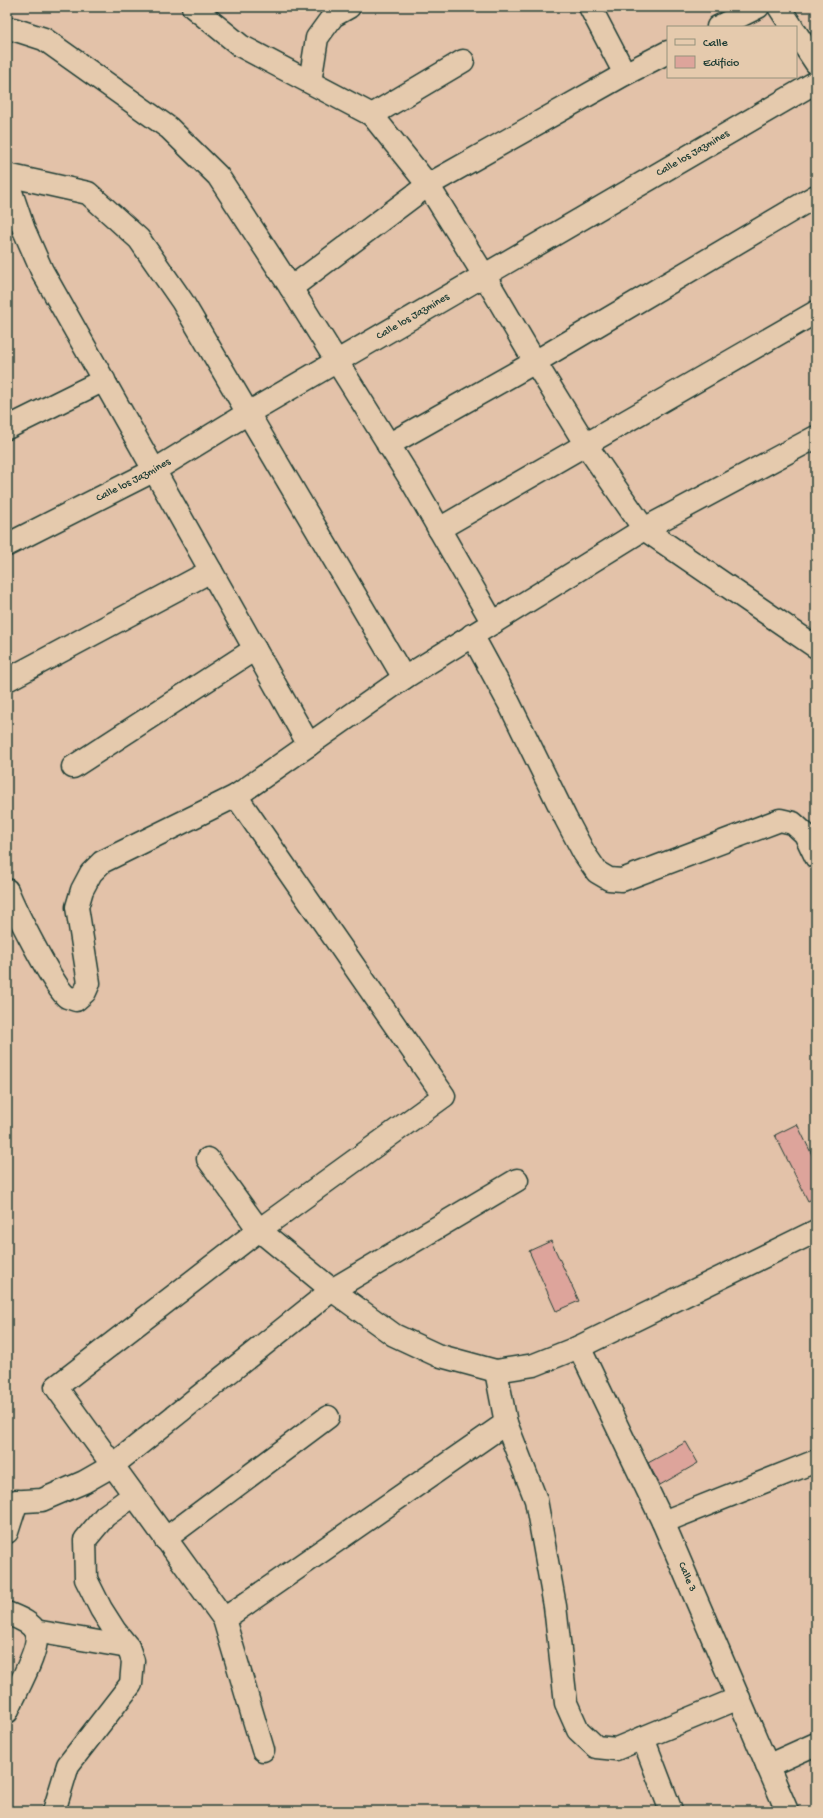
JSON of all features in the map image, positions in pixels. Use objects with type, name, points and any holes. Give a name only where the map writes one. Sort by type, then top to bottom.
[{"type":"street","points":[[193,7],[240,46],[372,115],[428,185],[484,274],[535,362],[586,444],[644,529],[816,647]]},
{"type":"street","points":[[310,82],[317,38],[333,16],[349,7]]},
{"type":"street","points":[[590,7],[625,74]]},
{"type":"street","points":[[720,26],[758,7]]},
{"type":"street","points":[[779,7],[791,26]]},
{"type":"street","points":[[7,30],[13,29],[44,39],[169,128],[218,176],[388,445],[439,529],[493,623]]},
{"type":"street","points":[[797,34],[816,63]]},
{"type":"street","points":[[290,288],[428,185],[625,74],[667,53]]},
{"type":"street","points":[[372,115],[463,61]]},
{"type":"street","name":"Calle los Jazmines","points":[[7,545],[155,470],[248,413],[484,274],[816,82]]},
{"type":"street","points":[[7,175],[88,193],[139,239],[182,301],[404,678]]},
{"type":"street","points":[[7,180],[13,219],[309,744]]},
{"type":"street","points":[[388,445],[535,362],[816,196]]},
{"type":"street","points":[[439,529],[816,312]]},
{"type":"street","points":[[7,428],[104,380]]},
{"type":"street","points":[[7,890],[14,907],[55,981],[67,996],[76,1000],[85,992],[89,983],[77,907],[82,890],[91,874],[102,862],[236,796],[404,678],[644,529],[816,436]]},
{"type":"street","points":[[7,680],[211,571]]},
{"type":"street","points":[[472,636],[509,703],[566,819],[597,872],[609,878],[622,880],[780,820],[793,823],[805,834],[816,857]]},
{"type":"street","points":[[73,767],[255,649]]},
{"type":"street","points":[[236,796],[444,1096],[259,1230],[56,1387],[224,1619],[263,1750]]},
{"type":"street","points":[[208,1159],[259,1230],[332,1290],[394,1335],[437,1355],[496,1371],[534,1365],[579,1347],[816,1231]]},
{"type":"street","points":[[7,1532],[12,1502],[42,1500],[84,1482],[112,1466],[332,1290],[517,1180]]},
{"type":"street","name":"Calle 3","points":[[579,1347],[663,1522],[787,1811]]},
{"type":"street","points":[[496,1371],[506,1423],[536,1500],[555,1606],[566,1703],[578,1730],[596,1747],[616,1750],[739,1698]]},
{"type":"street","points":[[166,1539],[328,1417]]},
{"type":"street","points":[[224,1619],[506,1423]]},
{"type":"street","points":[[663,1522],[816,1461]]},
{"type":"street","points":[[54,1811],[68,1765],[131,1684],[133,1661],[128,1647],[115,1631],[86,1578],[85,1540],[105,1516],[134,1496]]},
{"type":"street","points":[[7,1613],[20,1618],[35,1631],[38,1640],[27,1670],[7,1712]]},
{"type":"street","points":[[35,1631],[128,1647]]},
{"type":"street","points":[[643,1738],[671,1811]]},
{"type":"street","points":[[767,1766],[816,1744]]},
{"type":"building","points":[[797,1124],[816,1163],[816,1197],[808,1201],[775,1135]]},
{"type":"building","points":[[551,1241],[579,1301],[556,1311],[529,1251]]},
{"type":"building","points":[[686,1442],[698,1463],[660,1485],[648,1463]]}]
